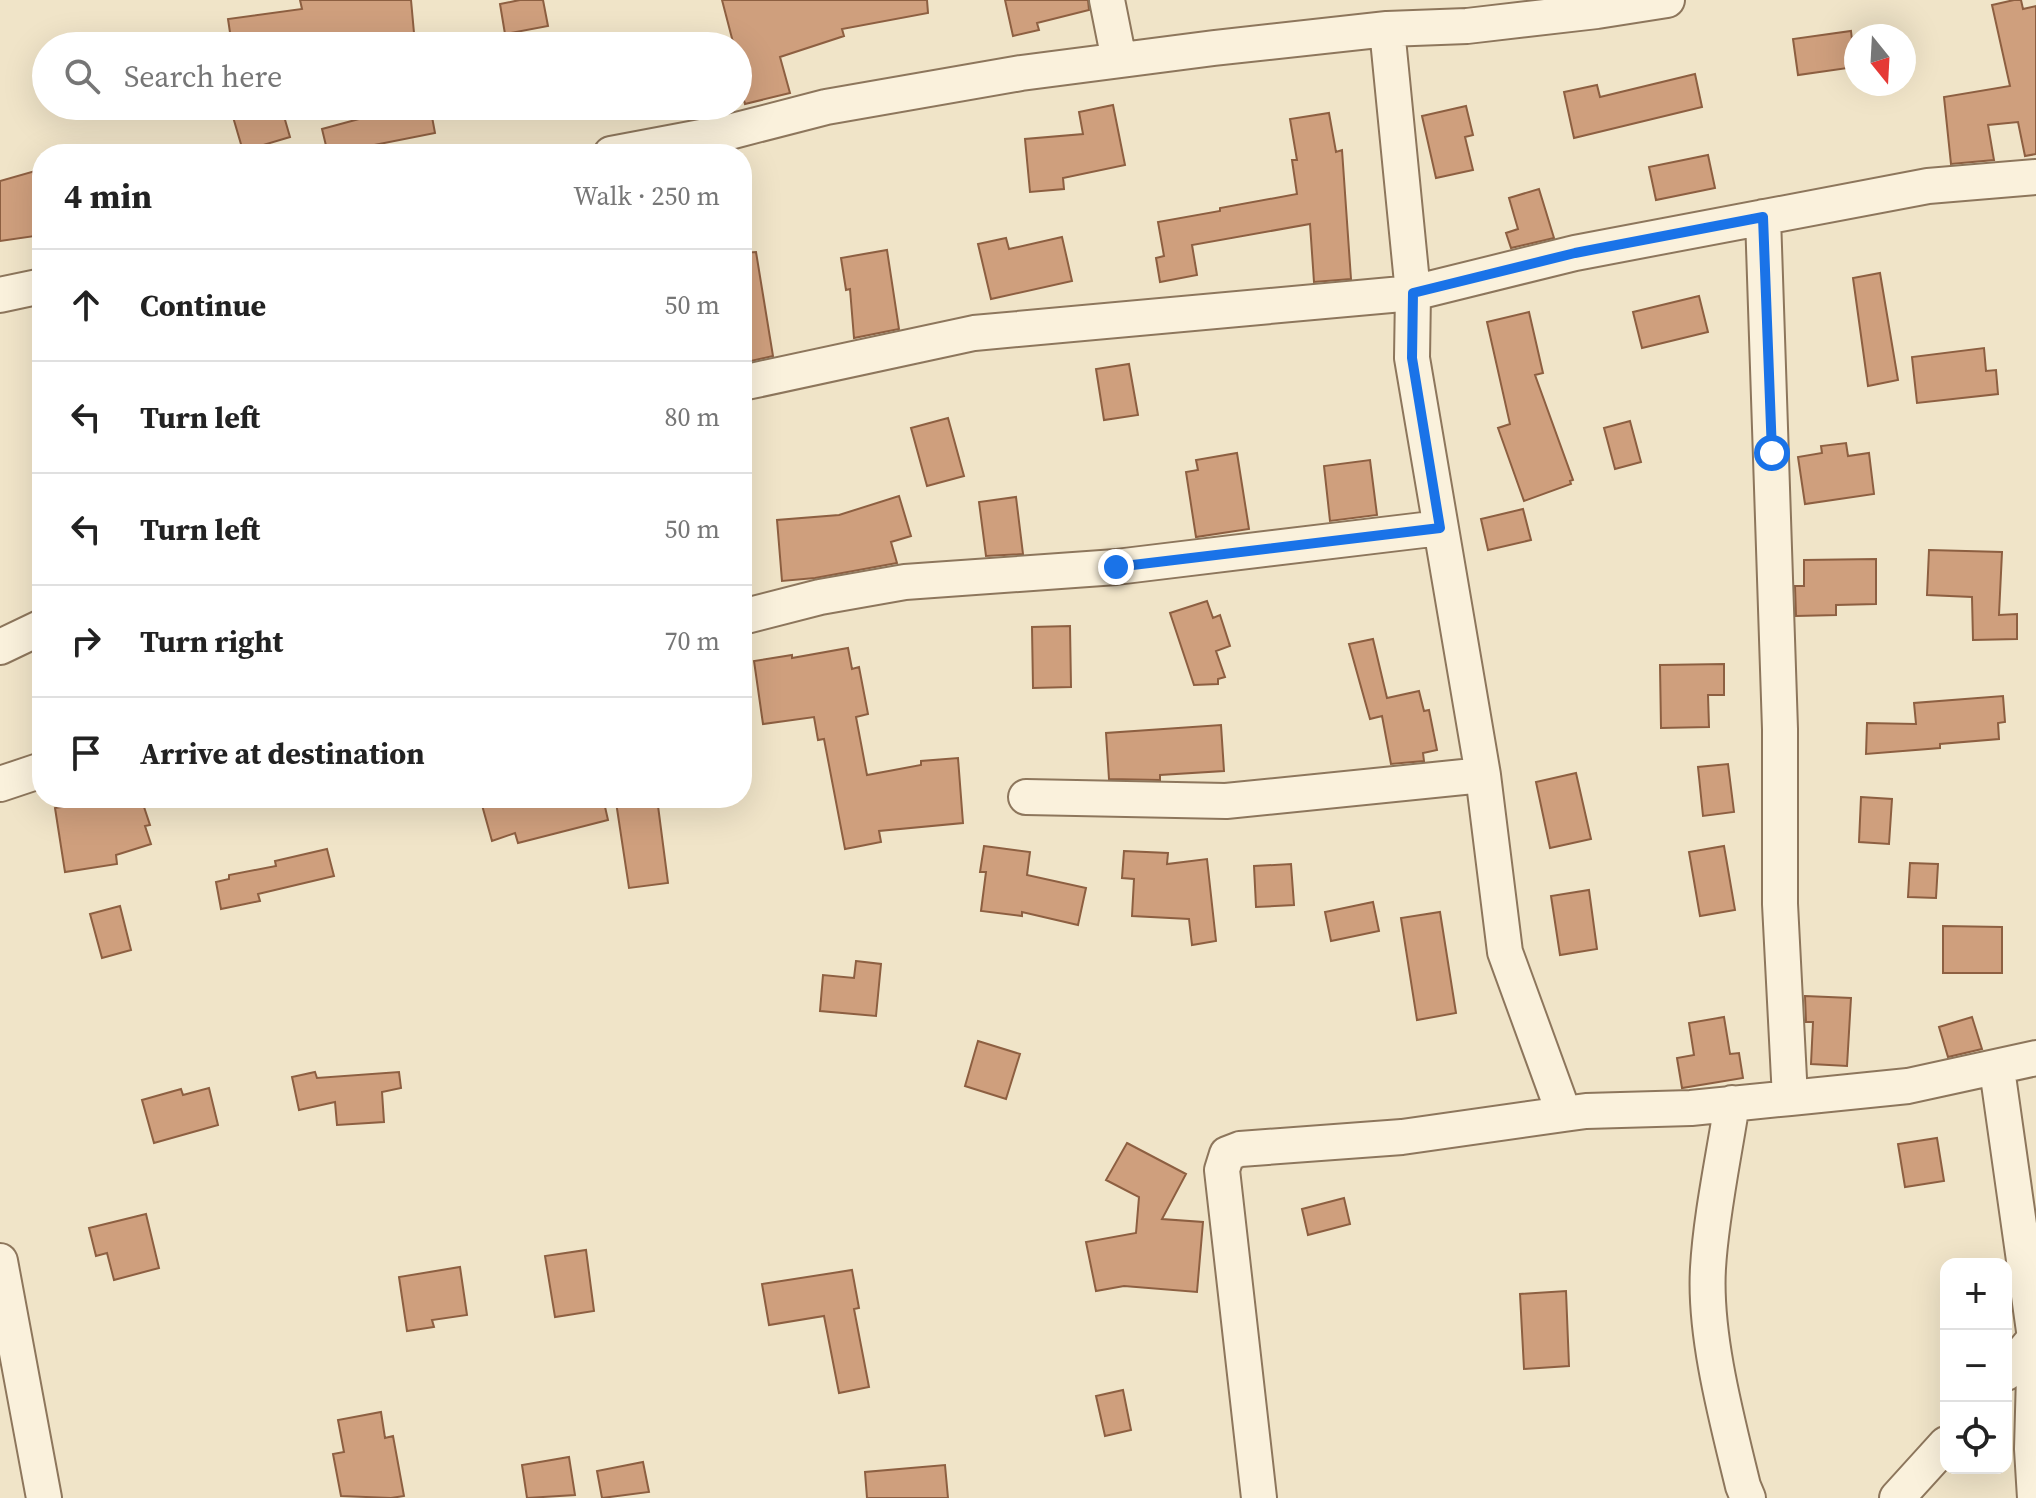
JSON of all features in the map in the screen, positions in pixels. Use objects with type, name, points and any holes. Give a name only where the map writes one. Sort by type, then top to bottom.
[{"type":"street","points":[[1107,0],[1119,60]]},
{"type":"street","points":[[664,144],[733,131],[826,107],[1021,73],[1387,29],[1467,26],[1667,0]]},
{"type":"street","points":[[1387,29],[1413,293],[1412,358],[1483,775],[1505,952],[1564,1114]]},
{"type":"street","points":[[752,381],[974,333],[1413,293],[1575,253],[1928,186],[2036,177]]},
{"type":"street","points":[[1763,217],[1780,729],[1780,904],[1790,1098]]},
{"type":"street","points":[[0,295],[32,288]]},
{"type":"street","points":[[752,614],[820,597],[905,582],[1116,567],[1440,528]]},
{"type":"street","points":[[0,647],[32,632]]},
{"type":"street","points":[[0,784],[32,773]]},
{"type":"street","points":[[1026,797],[1226,801],[1483,775]]},
{"type":"street","points":[[1259,1498],[1222,1170],[1227,1154],[1240,1149],[1402,1137],[1586,1111],[1691,1108],[1908,1086],[1997,1069],[2036,1058]]},
{"type":"street","points":[[1997,1069],[2035,1338],[2032,1449],[2035,1498]]},
{"type":"street","points":[[1732,1103],[1708,1268],[1709,1307],[1721,1398],[1748,1498]]},
{"type":"street","points":[[0,1261],[44,1498]]},
{"type":"street","points":[[2012,1366],[2035,1338]]},
{"type":"street","points":[[1897,1498],[1940,1451]]},
{"type":"building","points":[[300,0],[411,0],[414,32],[230,32],[228,19],[302,9]]},
{"type":"building","points":[[543,0],[548,26],[505,32],[500,4]]},
{"type":"building","points":[[722,0],[927,0],[928,13],[842,29],[844,36],[780,57],[790,93],[752,102],[752,32],[730,32]]},
{"type":"building","points":[[1005,0],[1088,0],[1089,10],[1037,23],[1039,30],[1013,36]]},
{"type":"building","points":[[2021,0],[2023,9],[2036,6],[2036,154],[2025,156],[2018,122],[1988,125],[1994,160],[1951,164],[1944,97],[2010,86],[1992,5]]},
{"type":"building","points":[[1844,32],[1844,69],[1798,75],[1793,39]]},
{"type":"building","points":[[1695,74],[1702,107],[1574,138],[1564,92],[1597,85],[1600,97]]},
{"type":"building","points":[[1113,105],[1125,165],[1063,178],[1064,189],[1030,192],[1025,139],[1083,134],[1079,112]]},
{"type":"building","points":[[1466,106],[1473,135],[1465,137],[1473,170],[1436,178],[1422,116]]},
{"type":"building","points":[[1329,113],[1336,152],[1342,150],[1351,279],[1314,282],[1310,224],[1192,245],[1197,275],[1160,282],[1156,258],[1164,256],[1158,222],[1297,194],[1292,160],[1297,160],[1290,119]]},
{"type":"building","points":[[234,120],[285,120],[290,137],[266,144],[241,144]]},
{"type":"building","points":[[355,120],[433,120],[435,133],[379,144],[326,144],[322,129]]},
{"type":"building","points":[[1708,155],[1715,188],[1656,200],[1649,167]]},
{"type":"building","points":[[32,172],[32,236],[0,241],[0,181]]},
{"type":"building","points":[[1539,189],[1554,238],[1511,248],[1506,233],[1518,229],[1509,198]]},
{"type":"building","points":[[1062,237],[1072,281],[991,299],[978,244],[1006,238],[1009,249]]},
{"type":"building","points":[[887,250],[899,329],[854,338],[850,289],[846,290],[841,258]]},
{"type":"building","points":[[752,252],[756,252],[773,356],[752,361]]},
{"type":"building","points":[[1880,273],[1898,380],[1868,386],[1853,278]]},
{"type":"building","points":[[1699,296],[1708,332],[1642,348],[1633,312]]},
{"type":"building","points":[[1529,312],[1543,373],[1535,375],[1573,480],[1571,484],[1524,501],[1498,428],[1510,424],[1487,322]]},
{"type":"building","points":[[1984,348],[1986,371],[1996,370],[1998,394],[1917,403],[1912,357]]},
{"type":"building","points":[[1129,364],[1138,415],[1104,420],[1096,369]]},
{"type":"building","points":[[948,418],[964,476],[927,486],[911,428]]},
{"type":"building","points":[[1630,421],[1641,462],[1615,469],[1604,428]]},
{"type":"building","points":[[1846,443],[1848,456],[1869,453],[1874,494],[1805,504],[1798,457],[1822,453],[1821,446]]},
{"type":"building","points":[[1237,453],[1249,529],[1196,537],[1186,472],[1198,470],[1196,460]]},
{"type":"building","points":[[1370,460],[1377,515],[1330,521],[1324,466]]},
{"type":"building","points":[[899,496],[911,536],[891,542],[897,563],[782,581],[777,520],[839,515]]},
{"type":"building","points":[[1016,497],[1023,554],[986,556],[979,502]]},
{"type":"building","points":[[1523,509],[1531,540],[1488,550],[1481,519]]},
{"type":"building","points":[[1929,550],[2002,552],[1999,615],[2017,614],[2017,639],[1973,640],[1972,597],[1927,595]]},
{"type":"building","points":[[1876,559],[1876,604],[1836,605],[1836,615],[1796,616],[1795,586],[1804,586],[1804,560]]},
{"type":"building","points":[[1207,601],[1213,618],[1220,615],[1230,646],[1216,651],[1225,677],[1218,679],[1218,684],[1194,685],[1170,613]]},
{"type":"building","points":[[1070,626],[1071,687],[1033,688],[1032,627]]},
{"type":"building","points":[[1373,639],[1387,698],[1419,691],[1424,711],[1429,710],[1437,750],[1423,753],[1424,761],[1391,764],[1382,716],[1370,719],[1349,644]]},
{"type":"building","points":[[848,648],[852,669],[859,667],[868,714],[856,717],[867,775],[921,765],[921,761],[958,758],[963,823],[879,831],[881,842],[845,849],[824,739],[818,740],[814,717],[763,724],[754,661]]},
{"type":"building","points":[[1724,664],[1724,695],[1708,695],[1709,727],[1661,728],[1660,665]]},
{"type":"building","points":[[2003,696],[2005,722],[1998,723],[1999,739],[1866,754],[1867,723],[1916,724],[1914,703]]},
{"type":"building","points":[[1221,725],[1224,771],[1160,775],[1160,780],[1109,779],[1106,733]]},
{"type":"building","points":[[1728,764],[1734,812],[1703,816],[1698,767]]},
{"type":"building","points":[[1576,773],[1591,839],[1550,848],[1536,782]]},
{"type":"building","points":[[1861,797],[1892,799],[1889,844],[1859,842]]},
{"type":"building","points":[[55,808],[144,808],[150,825],[145,826],[151,844],[116,855],[117,864],[65,872]]},
{"type":"building","points":[[483,808],[605,808],[608,820],[518,843],[515,833],[492,841]]},
{"type":"building","points":[[617,808],[658,808],[668,883],[629,888]]},
{"type":"building","points":[[984,846],[1030,852],[1027,875],[1086,888],[1078,925],[1022,912],[1022,916],[981,911],[986,872],[980,872]]},
{"type":"building","points":[[1724,846],[1735,910],[1700,916],[1689,852]]},
{"type":"building","points":[[327,849],[334,876],[258,894],[260,901],[221,909],[216,882],[229,879],[229,875],[276,866],[275,861]]},
{"type":"building","points":[[1124,851],[1168,853],[1167,864],[1207,859],[1216,941],[1192,945],[1189,919],[1132,916],[1134,879],[1122,878]]},
{"type":"building","points":[[1910,863],[1938,864],[1936,898],[1908,897]]},
{"type":"building","points":[[1291,864],[1294,905],[1256,907],[1254,866]]},
{"type":"building","points":[[1589,890],[1597,949],[1560,955],[1551,896]]},
{"type":"building","points":[[1373,902],[1379,931],[1331,941],[1325,912]]},
{"type":"building","points":[[120,906],[131,950],[102,958],[90,914]]},
{"type":"building","points":[[1440,912],[1456,1013],[1417,1020],[1401,918]]},
{"type":"building","points":[[1943,926],[2002,927],[2002,973],[1943,973]]},
{"type":"building","points":[[856,961],[881,964],[876,1016],[820,1011],[823,975],[854,978]]},
{"type":"building","points":[[1805,996],[1851,998],[1847,1066],[1811,1064],[1813,1022],[1806,1022]]},
{"type":"building","points":[[1724,1017],[1730,1054],[1739,1053],[1743,1078],[1682,1088],[1677,1058],[1694,1055],[1689,1023]]},
{"type":"building","points":[[1972,1017],[1982,1049],[1948,1057],[1939,1027]]},
{"type":"building","points":[[978,1041],[1020,1054],[1006,1099],[965,1086]]},
{"type":"building","points":[[315,1072],[317,1078],[399,1072],[401,1088],[382,1092],[384,1122],[337,1125],[335,1102],[299,1110],[292,1077]]},
{"type":"building","points":[[209,1088],[218,1125],[154,1143],[142,1100],[181,1089],[183,1095]]},
{"type":"building","points":[[1937,1138],[1944,1181],[1905,1187],[1898,1144]]},
{"type":"building","points":[[1127,1143],[1186,1174],[1162,1219],[1203,1222],[1197,1292],[1124,1286],[1096,1291],[1086,1242],[1136,1233],[1139,1197],[1106,1180]]},
{"type":"building","points":[[1344,1198],[1350,1224],[1308,1235],[1302,1209]]},
{"type":"building","points":[[146,1214],[159,1268],[114,1280],[107,1253],[96,1256],[89,1228]]},
{"type":"building","points":[[586,1250],[594,1311],[555,1317],[545,1256]]},
{"type":"building","points":[[460,1267],[467,1315],[432,1320],[434,1327],[407,1331],[399,1277]]},
{"type":"building","points":[[852,1270],[859,1308],[854,1309],[869,1387],[839,1393],[824,1316],[769,1325],[762,1284]]},
{"type":"building","points":[[1566,1291],[1569,1366],[1524,1369],[1520,1294]]},
{"type":"building","points":[[1123,1390],[1131,1430],[1105,1436],[1096,1396]]},
{"type":"building","points":[[381,1412],[385,1438],[393,1436],[404,1496],[341,1496],[333,1454],[344,1452],[338,1420]]},
{"type":"building","points":[[569,1457],[575,1495],[527,1498],[522,1465]]},
{"type":"building","points":[[643,1462],[649,1492],[602,1498],[597,1471]]},
{"type":"building","points":[[945,1465],[948,1498],[867,1498],[865,1472]]},
{"type":"route","points":[[1116,567],[1440,528],[1412,358],[1413,293],[1575,253],[1763,217],[1772,453]]}]
